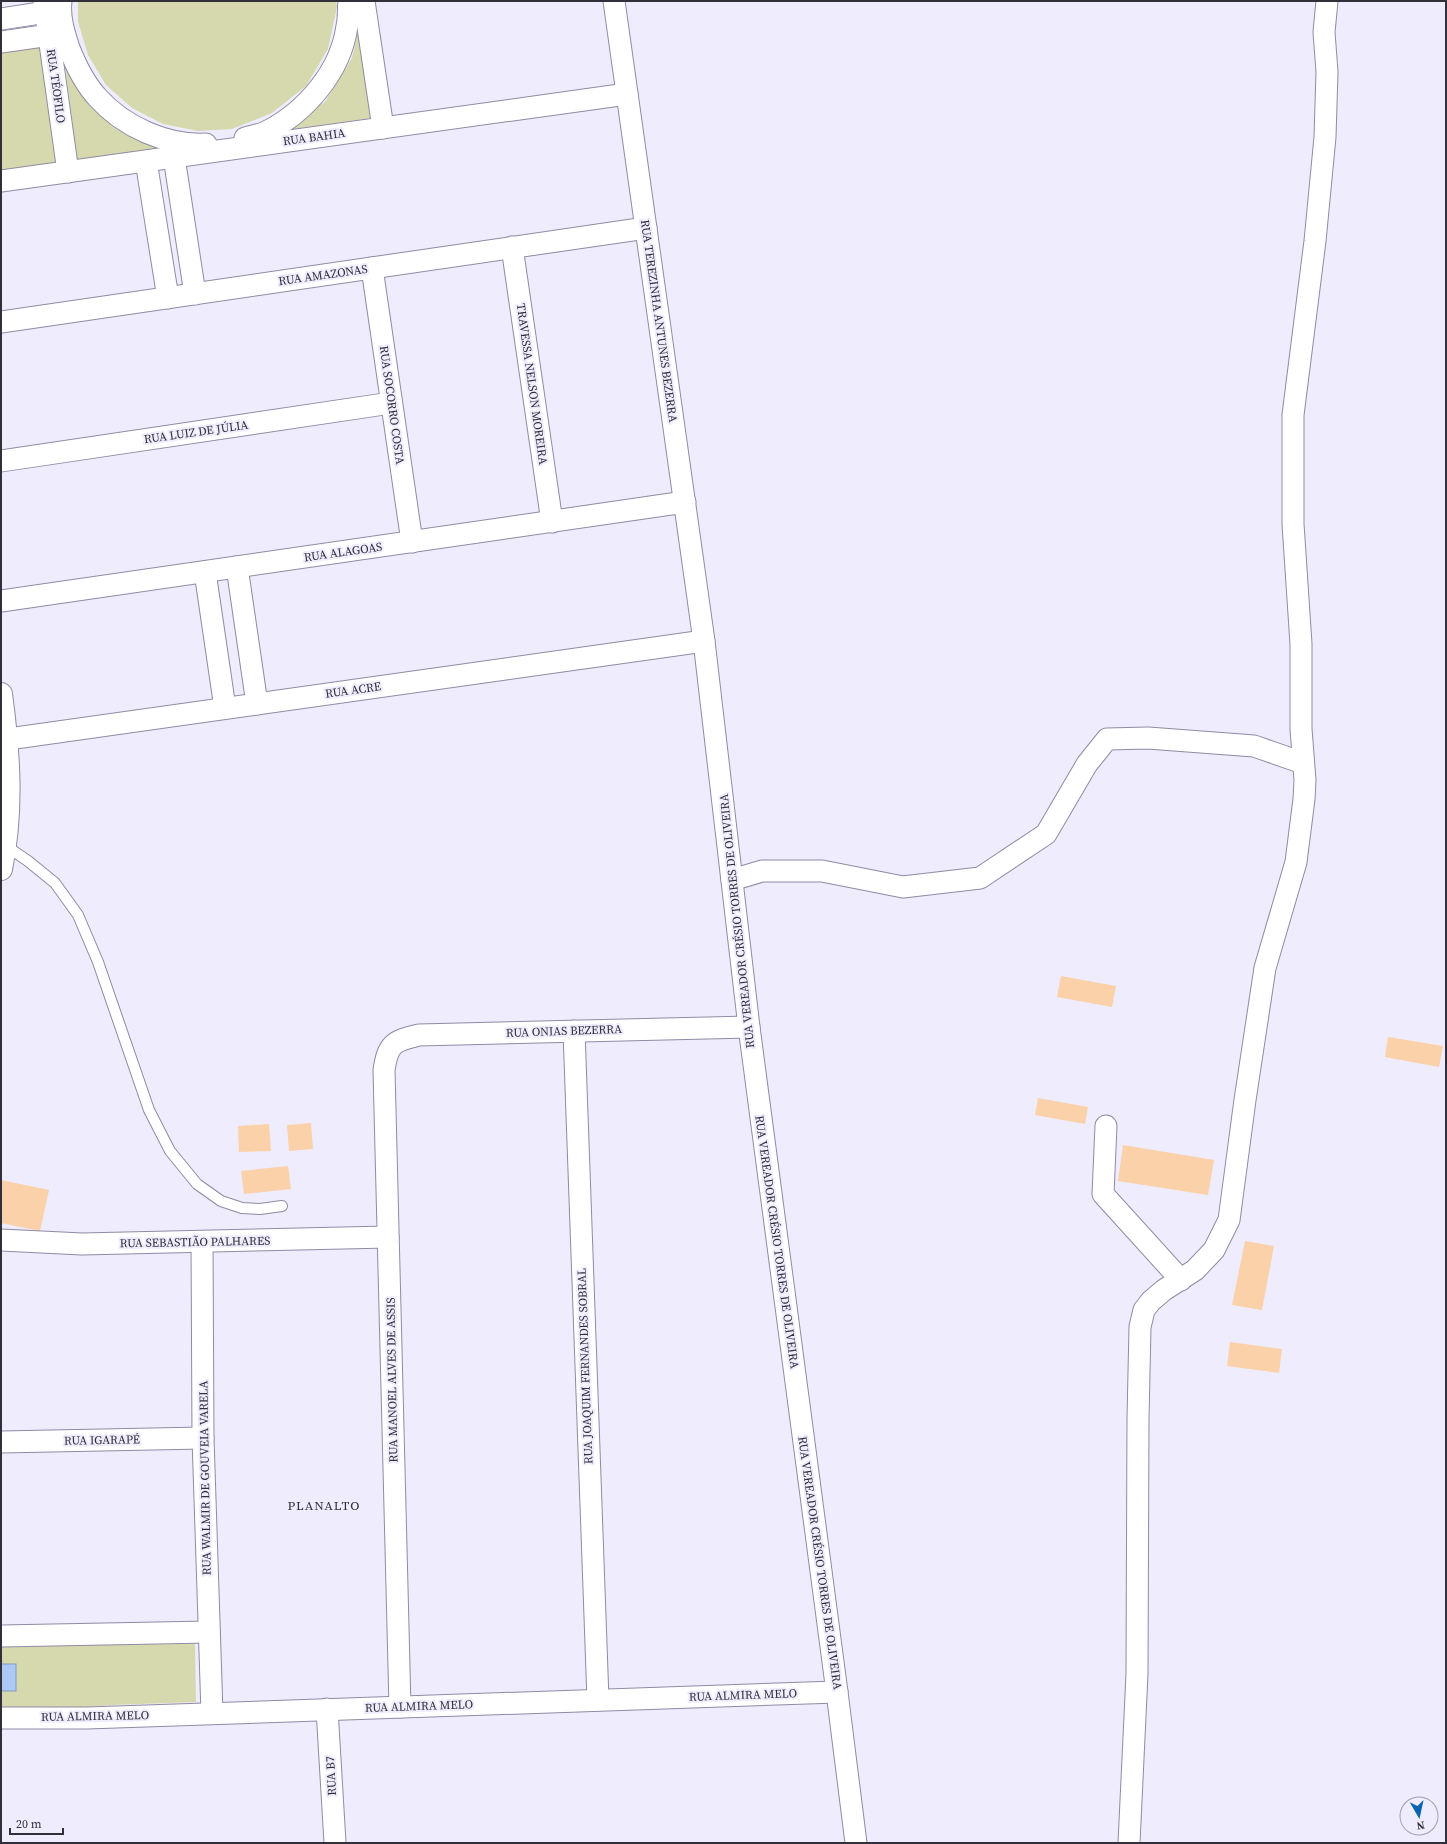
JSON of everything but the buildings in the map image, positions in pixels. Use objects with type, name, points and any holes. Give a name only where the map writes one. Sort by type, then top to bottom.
[{"type":"street","points":[[1,18],[52,6],[56,34],[77,68],[98,98],[126,122],[159,138],[195,145],[233,146],[265,132],[295,114],[319,89],[337,59],[347,26],[349,1]]},
{"type":"street","points":[[364,1],[383,128]]},
{"type":"street","name":"RUA TEREZINHA ANTUNES BEZERRA","points":[[614,1],[704,641]]},
{"type":"street","points":[[1129,1843],[1137,1674],[1140,1327],[1144,1310],[1151,1301],[1164,1290],[1195,1270],[1214,1250],[1229,1220],[1265,968],[1296,862],[1304,799],[1301,729],[1301,644],[1293,524],[1293,415],[1314,256],[1325,137],[1327,72],[1324,32],[1327,1]]},
{"type":"street","points":[[1,42],[56,34]]},
{"type":"street","name":"RUA TÉOFILO","points":[[56,34],[68,172]]},
{"type":"street","name":"RUA BAHIA","points":[[1,181],[174,157],[233,146],[383,128],[627,94]]},
{"type":"street","points":[[174,157],[195,294]]},
{"type":"street","points":[[146,161],[168,298]]},
{"type":"street","name":"RUA AMAZONAS","points":[[1,322],[646,228]]},
{"type":"street","name":"TRAVESSA NELSON MOREIRA","points":[[512,247],[552,522]]},
{"type":"street","name":"RUA SOCORRO COSTA","points":[[372,268],[412,542]]},
{"type":"street","name":"RUA LUIZ DE JÚLIA","points":[[1,461],[392,403]]},
{"type":"street","name":"RUA ALAGOAS","points":[[1,601],[685,502]]},
{"type":"street","points":[[237,567],[257,704]]},
{"type":"street","points":[[205,572],[225,708]]},
{"type":"street","name":"RUA ACRE","points":[[4,740],[704,641]]},
{"type":"street","name":"RUA VEREADOR CRÉSIO TORRES DE OLIVEIRA","points":[[704,641],[749,1027],[838,1692],[856,1843]]},
{"type":"street","points":[[1,694],[10,794],[6,846],[1,869]]},
{"type":"street","points":[[732,880],[762,871],[822,871],[903,887],[980,878],[1046,834],[1087,764],[1107,739],[1148,738],[1254,746],[1303,762]]},
{"type":"street","name":"RUA ONIAS BEZERRA","points":[[387,1054],[392,1046],[403,1039],[419,1035],[749,1027]]},
{"type":"street","name":"RUA JOAQUIM FERNANDES SOBRAL","points":[[574,1031],[598,1700]]},
{"type":"street","name":"RUA MANOEL ALVES DE ASSIS","points":[[387,1054],[384,1070],[400,1707]]},
{"type":"street","points":[[1106,1126],[1103,1194],[1181,1280]]},
{"type":"street","name":"RUA SEBASTIÃO PALHARES","points":[[1,1240],[82,1244],[388,1237]]},
{"type":"street","name":"RUA WALMIR DE GOUVEIA VARELA","points":[[202,1242],[203,1438],[212,1713]]},
{"type":"street","name":"RUA IGARAPÉ","points":[[1,1442],[203,1438]]},
{"type":"street","points":[[1,1636],[209,1632]]},
{"type":"street","name":"RUA ALMIRA MELO","points":[[1,1718],[87,1718],[838,1692]]},
{"type":"street","name":"RUA B7","points":[[327,1709],[335,1843]]},
{"type":"lane","points":[[6,846],[28,861],[55,883],[78,915],[98,962],[149,1110],[170,1151],[197,1184],[221,1201],[242,1208],[260,1209],[282,1206]]},
{"type":"green space","points":[[78,1],[336,1],[337,7],[328,49],[306,86],[272,113],[232,129],[198,131],[163,124],[132,108],[106,85],[88,55],[78,22]]},
{"type":"green space","points":[[359,27],[372,118],[285,130],[325,102],[352,58]]},
{"type":"green space","points":[[40,46],[57,162],[1,170],[1,52]]},
{"type":"green space","points":[[65,65],[76,87],[114,128],[165,148],[77,160]]},
{"type":"green space","points":[[195,1644],[196,1702],[55,1709],[1,1707],[1,1645]]},
{"type":"water","points":[[1,1664],[16,1664],[16,1691],[1,1691]]},
{"type":"district","name":"PLANALTO","points":[[324,1505]]}]
